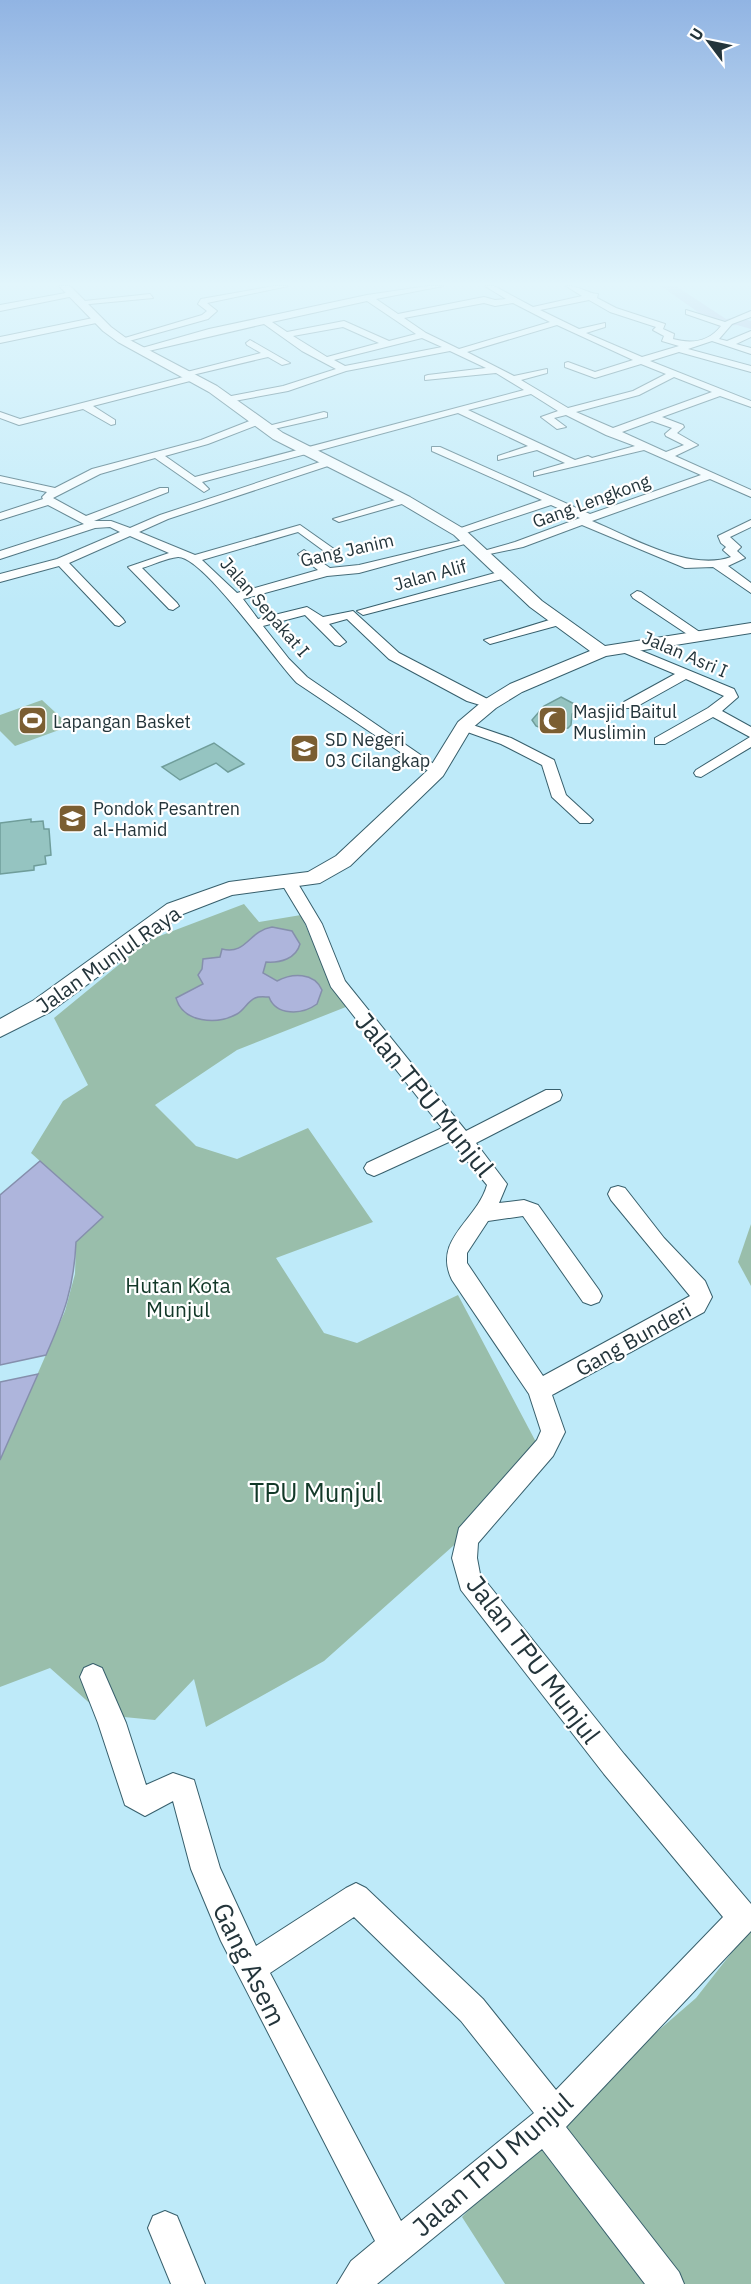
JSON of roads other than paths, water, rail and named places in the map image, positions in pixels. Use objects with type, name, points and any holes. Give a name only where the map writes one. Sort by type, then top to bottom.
[{"type":"street","points":[[0,426],[127,393]]},
{"type":"street","points":[[218,393],[261,425],[305,450],[405,500],[464,536],[520,590],[602,652]]},
{"type":"street","points":[[229,399],[265,393]]},
{"type":"street","points":[[194,481],[525,393]]},
{"type":"street","points":[[534,393],[610,433],[751,494]]},
{"type":"street","points":[[561,427],[546,417],[631,393]]},
{"type":"street","points":[[663,393],[687,405]]},
{"type":"street","points":[[610,433],[719,393]]},
{"type":"street","points":[[722,393],[751,404]]},
{"type":"street","points":[[84,405],[111,422]]},
{"type":"street","points":[[459,410],[574,463]]},
{"type":"street","points":[[0,415],[19,422]]},
{"type":"street","points":[[0,517],[136,459],[186,448],[261,425],[324,415]]},
{"type":"street","points":[[654,418],[679,427],[670,434],[693,446],[665,456]]},
{"type":"street","points":[[502,458],[538,446]]},
{"type":"street","points":[[538,474],[642,447]]},
{"type":"street","points":[[436,449],[516,483],[586,519],[685,564],[716,563],[751,589]]},
{"type":"street","points":[[160,457],[216,498]]},
{"type":"street","points":[[0,578],[61,562],[180,512],[330,462]]},
{"type":"street","name":"Gang Lengkong","points":[[484,554],[541,539],[586,519],[682,488],[709,476]]},
{"type":"street","name":"Jalan Sepakat I","points":[[0,478],[53,496],[90,523],[111,524],[132,531],[194,559],[235,597],[254,624],[302,680],[436,772]]},
{"type":"street","points":[[0,555],[90,523],[165,490]]},
{"type":"street","points":[[339,519],[405,500]]},
{"type":"street","name":"Gang Janim","points":[[235,597],[328,572],[359,569],[464,536],[551,501]]},
{"type":"street","points":[[720,565],[739,558],[729,550],[735,547],[724,541],[724,536],[751,523]]},
{"type":"street","points":[[194,559],[300,528],[328,549]]},
{"type":"street","points":[[173,606],[134,567],[180,553]]},
{"type":"street","points":[[304,554],[328,572]]},
{"type":"street","points":[[61,562],[119,622]]},
{"type":"street","name":"Jalan Alif","points":[[321,622],[506,574]]},
{"type":"street","points":[[637,594],[698,636]]},
{"type":"street","points":[[254,624],[307,611],[340,642]]},
{"type":"street","points":[[356,613],[394,656],[472,698],[489,704]]},
{"type":"street","points":[[490,640],[559,621]]},
{"type":"street","name":"Jalan Munjul Raya","points":[[0,1029],[42,1006],[175,909],[229,889],[313,878],[343,861],[436,772],[464,726],[489,704],[526,683],[602,652],[751,628]]},
{"type":"street","name":"Jalan Asri I","points":[[625,648],[732,695],[712,711],[751,733]]},
{"type":"street","points":[[629,705],[685,674]]},
{"type":"street","points":[[660,741],[712,711]]},
{"type":"street","points":[[464,726],[506,741],[549,763],[559,797],[585,820]]},
{"type":"street","points":[[701,773],[751,741]]},
{"type":"street","name":"Jalan TPU Munjul","points":[[288,881],[314,924],[337,983],[497,1184],[457,1252],[456,1263],[460,1274],[539,1390],[553,1432],[545,1448],[468,1536],[464,1550],[470,1581],[607,1755],[743,1918],[552,2124],[363,2273],[354,2284]]},
{"type":"street","points":[[374,1168],[459,1136],[553,1095]]},
{"type":"street","name":"Gang Bunderi","points":[[539,1390],[696,1305],[701,1297],[697,1287],[657,1244],[618,1194]]},
{"type":"street","points":[[482,1213],[524,1208],[531,1210],[591,1296]]},
{"type":"street","name":"Gang Asem","points":[[93,1677],[112,1723],[135,1795],[145,1802],[168,1787],[177,1786],[184,1790],[206,1869],[294,2055],[396,2247]]},
{"type":"street","points":[[252,1967],[356,1898],[487,2027],[552,2124],[667,2284]]},
{"type":"street","points":[[165,2228],[188,2284]]},
{"type":"water","points":[[272,927],[292,931],[300,944],[291,957],[277,962],[266,962],[263,973],[277,981],[289,976],[302,976],[314,980],[322,990],[317,1004],[311,1008],[290,1012],[277,1008],[269,997],[258,997],[250,1001],[237,1014],[220,1020],[202,1020],[186,1013],[176,998],[203,984],[198,975],[202,969],[203,959],[220,957],[222,949],[237,949],[264,929]]},
{"type":"water","points":[[40,1161],[103,1217],[76,1242],[67,1300],[46,1355],[0,1365],[0,1195]]},
{"type":"water","points":[[38,1374],[0,1460],[0,1382]]},
{"type":"place","name":"Lapangan Basket","points":[[32,721]]},
{"type":"place","name":"Masjid Baitul Muslimin","points":[[552,721]]},
{"type":"place","name":"SD Negeri 03 Cilangkap","points":[[304,749]]},
{"type":"place","name":"Pondok Pesantren al-Hamid","points":[[72,818]]},
{"type":"park label","name":"Hutan Kota Munjul","points":[[178,1297]]},
{"type":"park label","name":"TPU Munjul","points":[[316,1492]]}]
